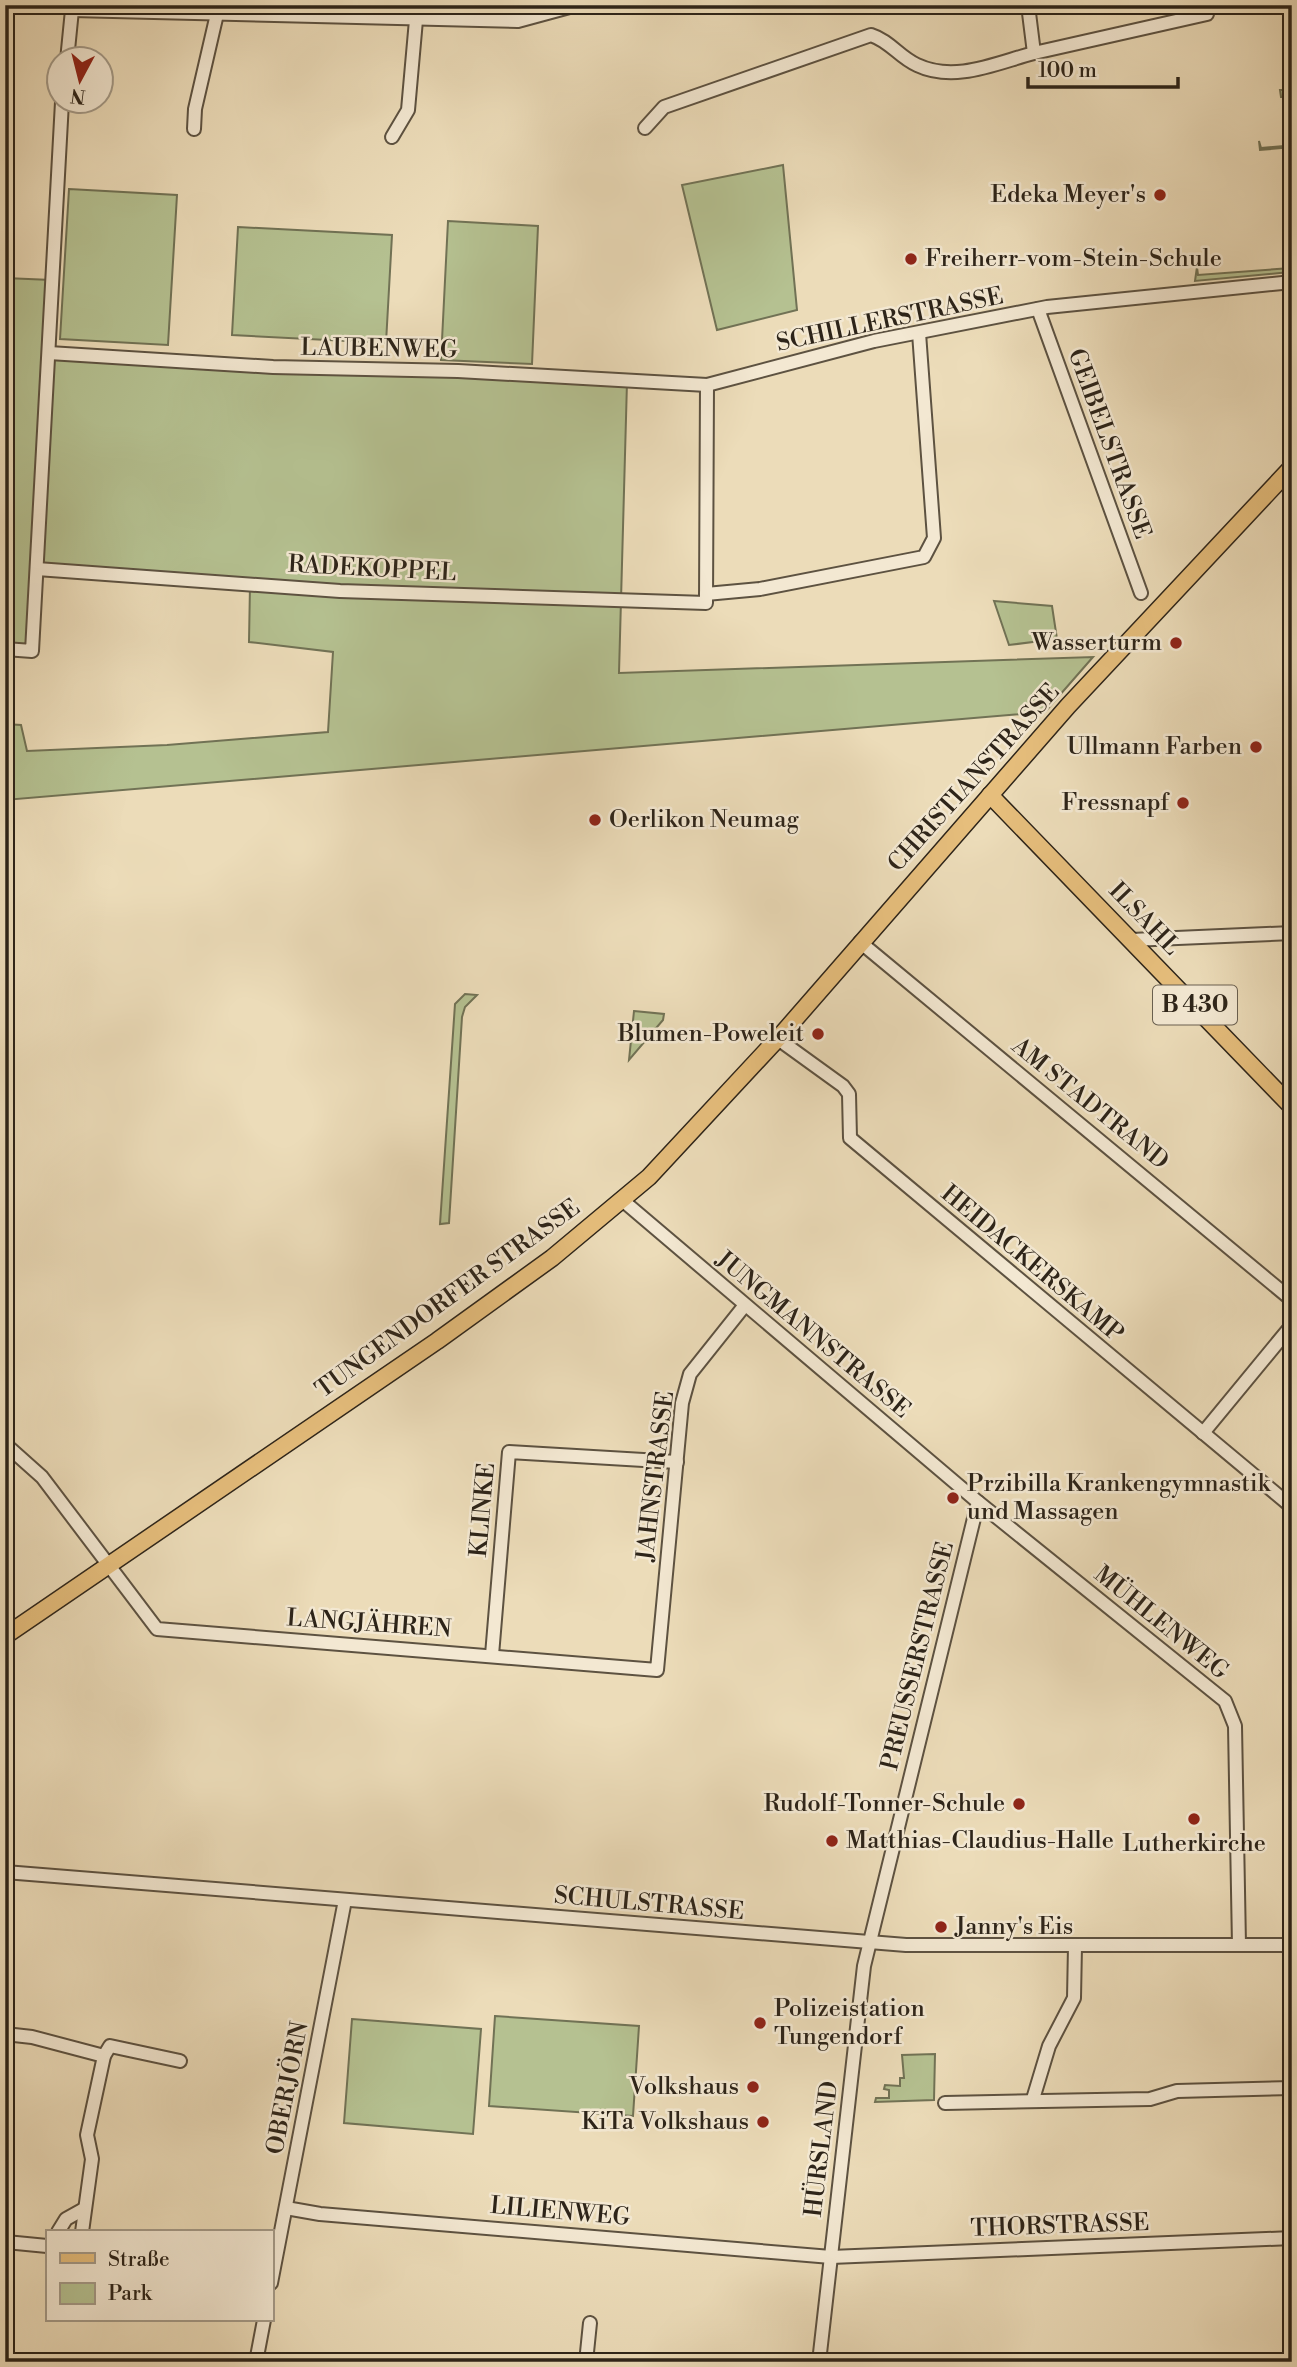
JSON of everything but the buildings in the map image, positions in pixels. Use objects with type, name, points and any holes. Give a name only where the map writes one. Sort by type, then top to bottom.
[{"type":"main road","name":"CHRISTIANSTRASSE","points":[[891,906],[1068,706],[1292,467]]},
{"type":"main road","name":"ILSAHL","points":[[990,795],[1292,1107]]},
{"type":"main road","name":"TUNGENDORFER STRASSE","points":[[5,1636],[437,1341],[552,1258],[649,1177],[778,1039],[891,906]]},
{"type":"street","points":[[68,46],[70,8],[518,21],[577,5]]},
{"type":"street","points":[[1028,5],[1034,53]]},
{"type":"street","points":[[194,129],[195,110],[217,14]]},
{"type":"street","points":[[645,128],[664,107],[871,35],[885,40],[913,63],[934,72],[958,74],[1034,53],[1207,14]]},
{"type":"street","points":[[392,136],[408,110],[416,20]]},
{"type":"street","points":[[5,649],[32,651],[61,116]]},
{"type":"street","name":"SCHILLERSTRASSE","points":[[707,385],[874,341],[1038,309],[1115,298],[1292,282]]},
{"type":"street","name":"GEIBELSTRASSE","points":[[1038,309],[1141,593]]},
{"type":"street","name":"RADEKOPPEL","points":[[37,569],[340,590],[706,598],[924,557],[934,538],[919,333]]},
{"type":"street","name":"LAUBENWEG","points":[[49,353],[273,367],[458,371],[707,385]]},
{"type":"street","points":[[706,598],[707,385]]},
{"type":"street","points":[[1131,940],[1292,933]]},
{"type":"street","name":"AM STADTRAND","points":[[860,942],[1292,1300]]},
{"type":"street","name":"HEIDACKERSKAMP","points":[[778,1039],[843,1086],[849,1094],[850,1138],[1292,1507]]},
{"type":"street","name":"JUNGMANNSTRASSE","points":[[621,1199],[978,1502]]},
{"type":"street","name":"JAHNSTRASSE","points":[[657,1671],[682,1403],[690,1374],[745,1305]]},
{"type":"street","points":[[1203,1433],[1292,1325]]},
{"type":"street","name":"LANGJÄHREN","points":[[5,1444],[42,1477],[157,1629],[492,1655],[657,1671]]},
{"type":"street","name":"KLINKE","points":[[492,1655],[509,1452],[677,1462]]},
{"type":"street","name":"PREUSSERSTRASSE","points":[[869,1942],[978,1502]]},
{"type":"street","name":"MÜHLENWEG","points":[[978,1502],[1225,1701],[1236,1726],[1239,1945]]},
{"type":"street","name":"SCHULSTRASSE","points":[[5,1872],[869,1942],[1075,1946],[1292,1945]]},
{"type":"street","name":"OBERJÖRN","points":[[273,2273],[345,1900]]},
{"type":"street","name":"HÜRSLAND","points":[[819,2362],[869,1942]]},
{"type":"street","points":[[1033,2099],[1049,2046],[1074,1998],[1075,1946]]},
{"type":"street","points":[[5,2034],[32,2037],[104,2056]]},
{"type":"street","points":[[82,2230],[92,2159],[87,2135],[104,2056],[110,2046],[180,2061]]},
{"type":"street","points":[[945,2103],[1033,2099],[1150,2099],[1177,2091],[1292,2088]]},
{"type":"street","name":"LILIENWEG","points":[[286,2208],[320,2214],[831,2257]]},
{"type":"street","points":[[59,2230],[66,2219],[84,2209]]},
{"type":"street","name":"THORSTRASSE","points":[[831,2257],[1292,2238]]},
{"type":"street","points":[[6,2242],[46,2246]]},
{"type":"street","points":[[256,2362],[264,2322]]},
{"type":"street","points":[[586,2362],[590,2323]]},
{"type":"green space","points":[[175,5],[385,5],[390,11]]},
{"type":"green space","points":[[414,5],[545,5],[520,11],[415,12]]},
{"type":"green space","points":[[1280,90],[1290,90],[1292,147],[1260,150],[1259,141],[1261,148],[1284,146],[1284,139],[1290,138],[1287,97],[1281,97]]},
{"type":"green space","points":[[783,165],[797,310],[717,330],[682,185]]},
{"type":"green space","points":[[69,189],[177,195],[168,345],[60,339]]},
{"type":"green space","points":[[448,221],[538,226],[532,364],[441,360]]},
{"type":"green space","points":[[238,227],[392,235],[386,343],[232,335]]},
{"type":"green space","points":[[1292,261],[1292,272],[1195,281],[1197,267],[1198,275],[1291,268]]},
{"type":"green space","points":[[5,278],[51,280],[49,353],[627,382],[619,673],[1093,657],[1045,712],[5,800],[5,724],[21,725],[27,751],[167,745],[328,732],[333,652],[249,642],[250,585],[38,569],[32,651],[5,649]]},
{"type":"green space","points":[[994,601],[1052,606],[1057,639],[1009,645]]},
{"type":"green space","points":[[465,994],[477,995],[465,1007],[462,1017],[449,1223],[440,1224],[455,1004]]},
{"type":"green space","points":[[634,1011],[664,1014],[663,1020],[629,1060]]},
{"type":"green space","points":[[495,2016],[639,2026],[633,2116],[489,2106]]},
{"type":"green space","points":[[352,2019],[481,2029],[473,2134],[344,2123]]},
{"type":"green space","points":[[935,2054],[934,2100],[875,2102],[876,2098],[889,2098],[889,2090],[884,2089],[885,2085],[900,2086],[900,2078],[904,2078],[902,2055]]},
{"type":"place","name":"Edeka Meyer's","points":[[1160,195]]},
{"type":"place","name":"Freiherr-vom-Stein-Schule","points":[[911,259]]},
{"type":"place","name":"Wasserturm","points":[[1176,643]]},
{"type":"place","name":"Ullmann Farben","points":[[1256,747]]},
{"type":"place","name":"Fressnapf","points":[[1183,803]]},
{"type":"place","name":"Oerlikon Neumag","points":[[595,820]]},
{"type":"place","name":"Blumen-Poweleit","points":[[818,1034]]},
{"type":"place","name":"Przibilla Krankengymnastik und Massagen","points":[[953,1498]]},
{"type":"place","name":"Rudolf-Tonner-Schule","points":[[1019,1804]]},
{"type":"place","name":"Lutherkirche","points":[[1194,1819]]},
{"type":"place","name":"Matthias-Claudius-Halle","points":[[832,1841]]},
{"type":"place","name":"Janny's Eis","points":[[941,1927]]},
{"type":"place","name":"Polizeistation Tungendorf","points":[[760,2023]]},
{"type":"place","name":"Volkshaus","points":[[753,2087]]},
{"type":"place","name":"KiTa Volkshaus","points":[[763,2122]]}]
